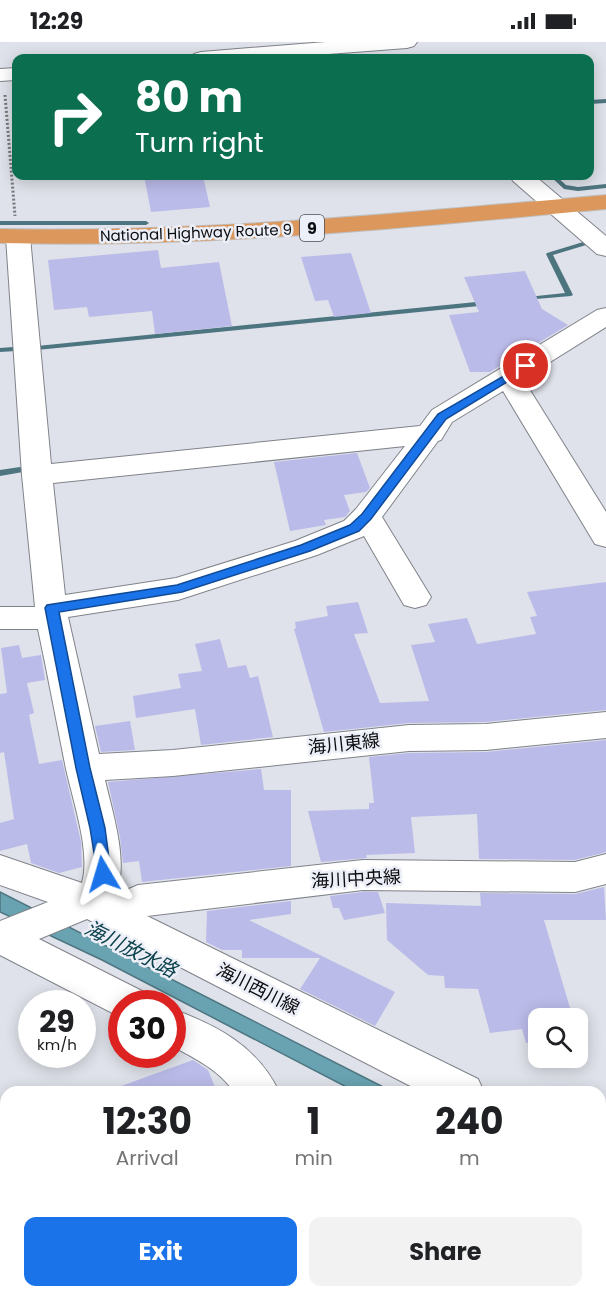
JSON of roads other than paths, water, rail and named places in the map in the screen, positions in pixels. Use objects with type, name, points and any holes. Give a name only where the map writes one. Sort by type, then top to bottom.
[{"type":"highway","name":"National Highway Route 9","points":[[9,237],[240,233],[606,202]]},
{"type":"street","points":[[270,54],[373,48],[407,42]]},
{"type":"street","points":[[526,180],[606,249]]},
{"type":"street","points":[[9,237],[52,613],[83,768],[98,828],[103,874],[100,888],[89,909]]},
{"type":"street","points":[[0,618],[52,613],[178,589],[306,548],[355,528],[431,434],[442,416],[606,316]]},
{"type":"street","points":[[508,377],[606,537]]},
{"type":"street","points":[[37,475],[431,434]]},
{"type":"street","points":[[367,516],[415,597]]},
{"type":"street","name":"海川東線","points":[[83,768],[173,763],[409,738],[496,736],[606,725]]},
{"type":"street","name":"海川中央線","points":[[4,936],[89,909],[138,901],[363,875],[575,877],[606,869]]},
{"type":"street","name":"海川西川線","points":[[0,870],[89,909],[451,1086]]},
{"type":"street","points":[[4,936],[108,992]]},
{"type":"street","points":[[186,1033],[223,1053],[242,1069],[254,1086]]},
{"type":"water","points":[[0,892],[381,1086],[344,1086],[186,1004],[186,990],[160,990],[0,912]]},
{"type":"waterway","points":[[594,102],[606,101]]},
{"type":"waterway","points":[[557,180],[564,187],[578,189],[606,186]]},
{"type":"waterway","points":[[0,223],[146,223]]},
{"type":"waterway","points":[[527,299],[569,295],[549,254],[606,237]]},
{"type":"waterway","points":[[37,348],[486,303]]},
{"type":"waterway","points":[[0,350],[13,349]]},
{"type":"waterway","points":[[0,473],[20,470]]},
{"type":"water label","name":"海川放水路","points":[[131,949]]}]
